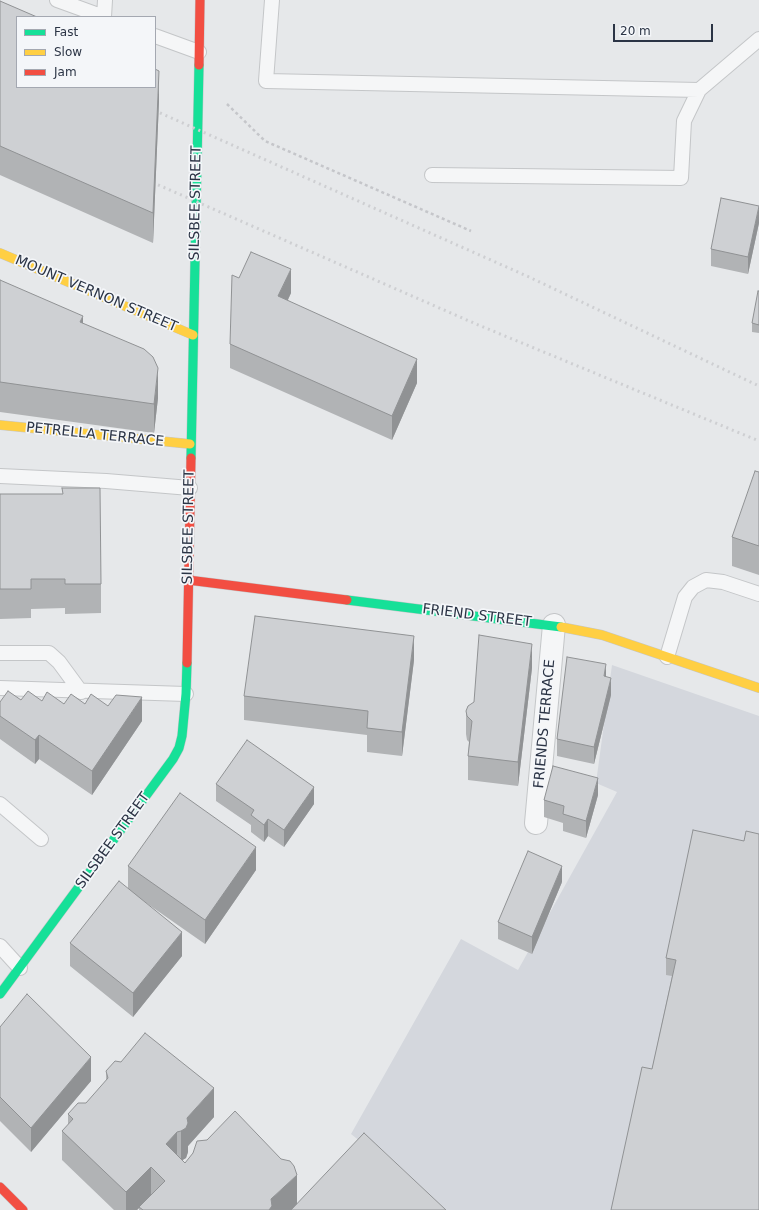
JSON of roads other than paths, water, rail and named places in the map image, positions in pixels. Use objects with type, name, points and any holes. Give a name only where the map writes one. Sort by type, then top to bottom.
[{"type":"main road","name":"SILSBEE STREET","points":[[0,994],[173,758],[179,748],[182,736],[186,694],[200,0]]},
{"type":"main road","name":"MOUNT VERNON STREET","points":[[0,253],[193,335]]},
{"type":"main road","name":"PETRELLA TERRACE","points":[[0,425],[190,444]]},
{"type":"main road","name":"FRIEND STREET","points":[[188,580],[554,625],[602,636],[759,688]]},
{"type":"main road","points":[[0,1187],[23,1210]]},
{"type":"street","name":"FRIENDS TERRACE","points":[[536,823],[554,625]]},
{"type":"lane","points":[[57,0],[101,16]]},
{"type":"lane","points":[[104,16],[105,0]]},
{"type":"lane","points":[[272,0],[266,80],[699,90]]},
{"type":"lane","points":[[156,36],[199,52]]},
{"type":"lane","points":[[432,175],[681,178],[684,121],[699,90],[759,39]]},
{"type":"lane","points":[[0,476],[106,481],[190,488]]},
{"type":"lane","points":[[667,657],[685,596],[693,587],[706,580],[723,582],[759,594]]},
{"type":"lane","points":[[0,653],[49,653],[60,662],[81,692]]},
{"type":"lane","points":[[0,688],[81,692],[186,694]]},
{"type":"lane","points":[[0,804],[42,838]]},
{"type":"lane","points":[[0,946],[20,968]]},
{"type":"railway","points":[[149,108],[529,277],[759,386]]},
{"type":"railway","points":[[147,180],[476,324],[759,441]]}]
